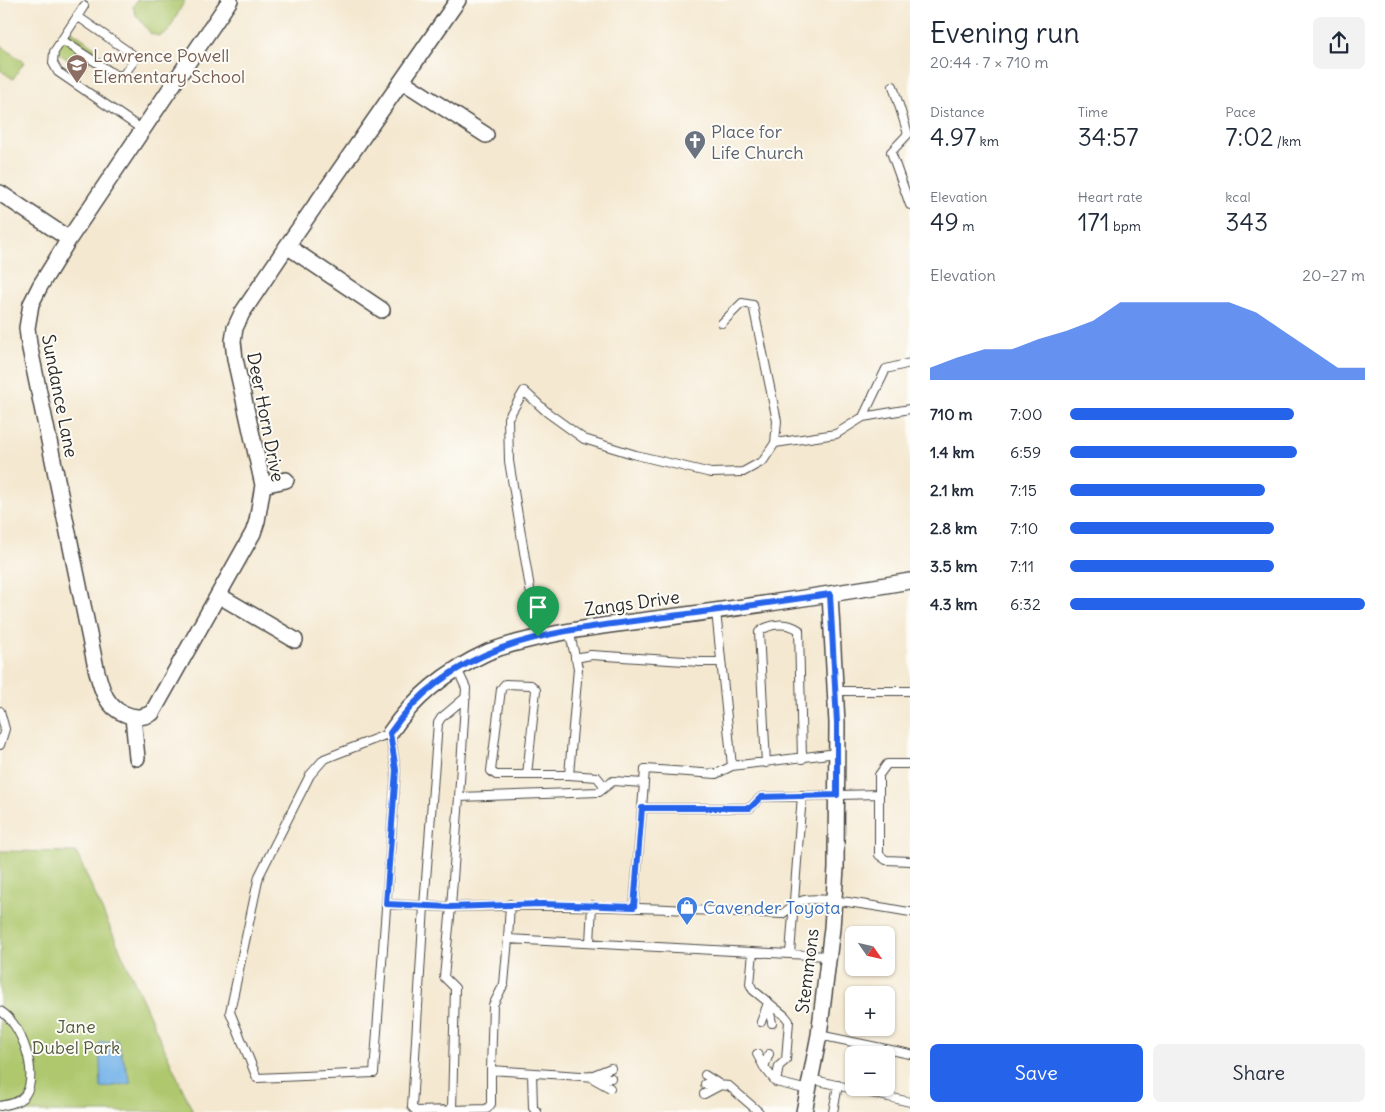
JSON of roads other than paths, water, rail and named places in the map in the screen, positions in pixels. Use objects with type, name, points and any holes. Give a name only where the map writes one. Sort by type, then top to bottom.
[{"type":"street","name":"Deer Horn Drive","points":[[133,717],[143,717],[152,713],[253,533],[257,521],[263,486],[234,359],[233,341],[242,313],[458,0]]},
{"type":"street","name":"Sundance Lane","points":[[133,717],[112,707],[106,698],[96,668],[27,328],[31,304],[40,286],[69,239],[225,4]]},
{"type":"street","points":[[402,81],[486,135]]},
{"type":"street","points":[[0,193],[69,239]]},
{"type":"street","points":[[287,246],[382,310]]},
{"type":"street","points":[[263,486],[286,480]]},
{"type":"street","name":"Zangs Drive","points":[[390,733],[404,713],[424,694],[457,669],[490,652],[538,637],[910,581]]},
{"type":"street","name":"Stemmons","points":[[804,1112],[818,1035],[834,901],[836,868],[837,753],[830,594]]},
{"type":"street","points":[[218,595],[296,640]]},
{"type":"street","points":[[133,717],[137,758]]},
{"type":"lane","points":[[84,6],[54,52],[53,63],[58,72],[143,130]]},
{"type":"lane","points":[[62,40],[117,76],[124,74],[134,61],[132,54],[77,16]]},
{"type":"lane","points":[[893,86],[908,134],[891,152],[910,205]]},
{"type":"lane","points":[[538,637],[509,461],[508,418],[524,391],[548,413],[584,439],[636,455],[711,473],[743,472],[763,461],[776,443],[777,421],[753,305],[742,303],[722,323]]},
{"type":"lane","points":[[863,417],[886,369],[910,363]]},
{"type":"lane","points":[[776,443],[836,434],[863,417],[910,409]]},
{"type":"lane","points":[[716,611],[732,766]]},
{"type":"lane","points":[[766,763],[759,632],[767,626],[791,625],[799,630],[802,759]]},
{"type":"lane","points":[[569,631],[578,668],[569,775]]},
{"type":"lane","points":[[575,658],[591,655],[721,662]]},
{"type":"lane","points":[[452,1110],[455,988],[444,977],[466,697],[466,688],[457,669]]},
{"type":"lane","points":[[527,774],[536,690],[531,686],[505,684],[501,689],[491,771],[496,775],[527,774],[597,777],[605,787]]},
{"type":"lane","points":[[835,691],[910,691]]},
{"type":"lane","points":[[466,697],[441,718],[438,723],[424,906],[412,1107],[416,1111],[487,1109],[492,1104],[493,1005],[504,984],[510,904]]},
{"type":"lane","points":[[0,711],[5,729],[0,744]]},
{"type":"lane","points":[[390,733],[396,770],[374,1073],[257,1078],[230,1012],[260,876],[310,775],[324,759],[390,733]]},
{"type":"lane","points":[[634,907],[645,769],[716,774],[732,766],[802,759],[837,753]]},
{"type":"lane","points":[[910,764],[887,764],[879,775],[880,855],[886,860],[910,861]]},
{"type":"lane","points":[[459,797],[599,792],[613,781],[644,783]]},
{"type":"lane","points":[[642,808],[750,808],[761,797],[880,794]]},
{"type":"lane","points":[[790,954],[802,795]]},
{"type":"lane","points":[[386,904],[450,907],[510,904],[592,905],[782,914],[803,900],[834,901],[910,912]]},
{"type":"lane","points":[[590,943],[592,905]]},
{"type":"lane","points":[[508,938],[828,956]]},
{"type":"lane","points":[[754,952],[750,984],[753,990],[785,1016],[788,1021],[786,1060],[779,1066],[776,1082]]},
{"type":"lane","points":[[760,1022],[768,1003]]},
{"type":"lane","points":[[768,1003],[772,1023]]},
{"type":"lane","points":[[0,1011],[15,1025],[25,1044],[30,1070],[25,1095],[18,1101],[0,1106]]},
{"type":"lane","points":[[818,1035],[910,1054]]},
{"type":"lane","points":[[758,1054],[764,1067],[776,1082],[838,1085],[910,1102]]},
{"type":"lane","points":[[764,1067],[769,1054]]},
{"type":"lane","points":[[589,1077],[611,1068]]},
{"type":"lane","points":[[492,1070],[611,1078]]},
{"type":"lane","points":[[532,1073],[533,1108],[537,1112]]},
{"type":"lane","points":[[705,1075],[721,1085]]},
{"type":"lane","points":[[589,1077],[610,1088]]},
{"type":"lane","points":[[705,1084],[729,1086],[759,1112]]},
{"type":"lane","points":[[704,1094],[721,1085]]},
{"type":"lane","points":[[833,1112],[838,1085]]},
{"type":"water","points":[[117,1040],[131,1083],[101,1088],[99,1043]]},
{"type":"place","name":"Lawrence Powell Elementary School","points":[[77,84]]},
{"type":"place","name":"Place for Life Church","points":[[695,160]]},
{"type":"place","name":"Cavender Toyota","points":[[687,926]]},
{"type":"park label","name":"Jane Dubel Park","points":[[76,1036]]}]
